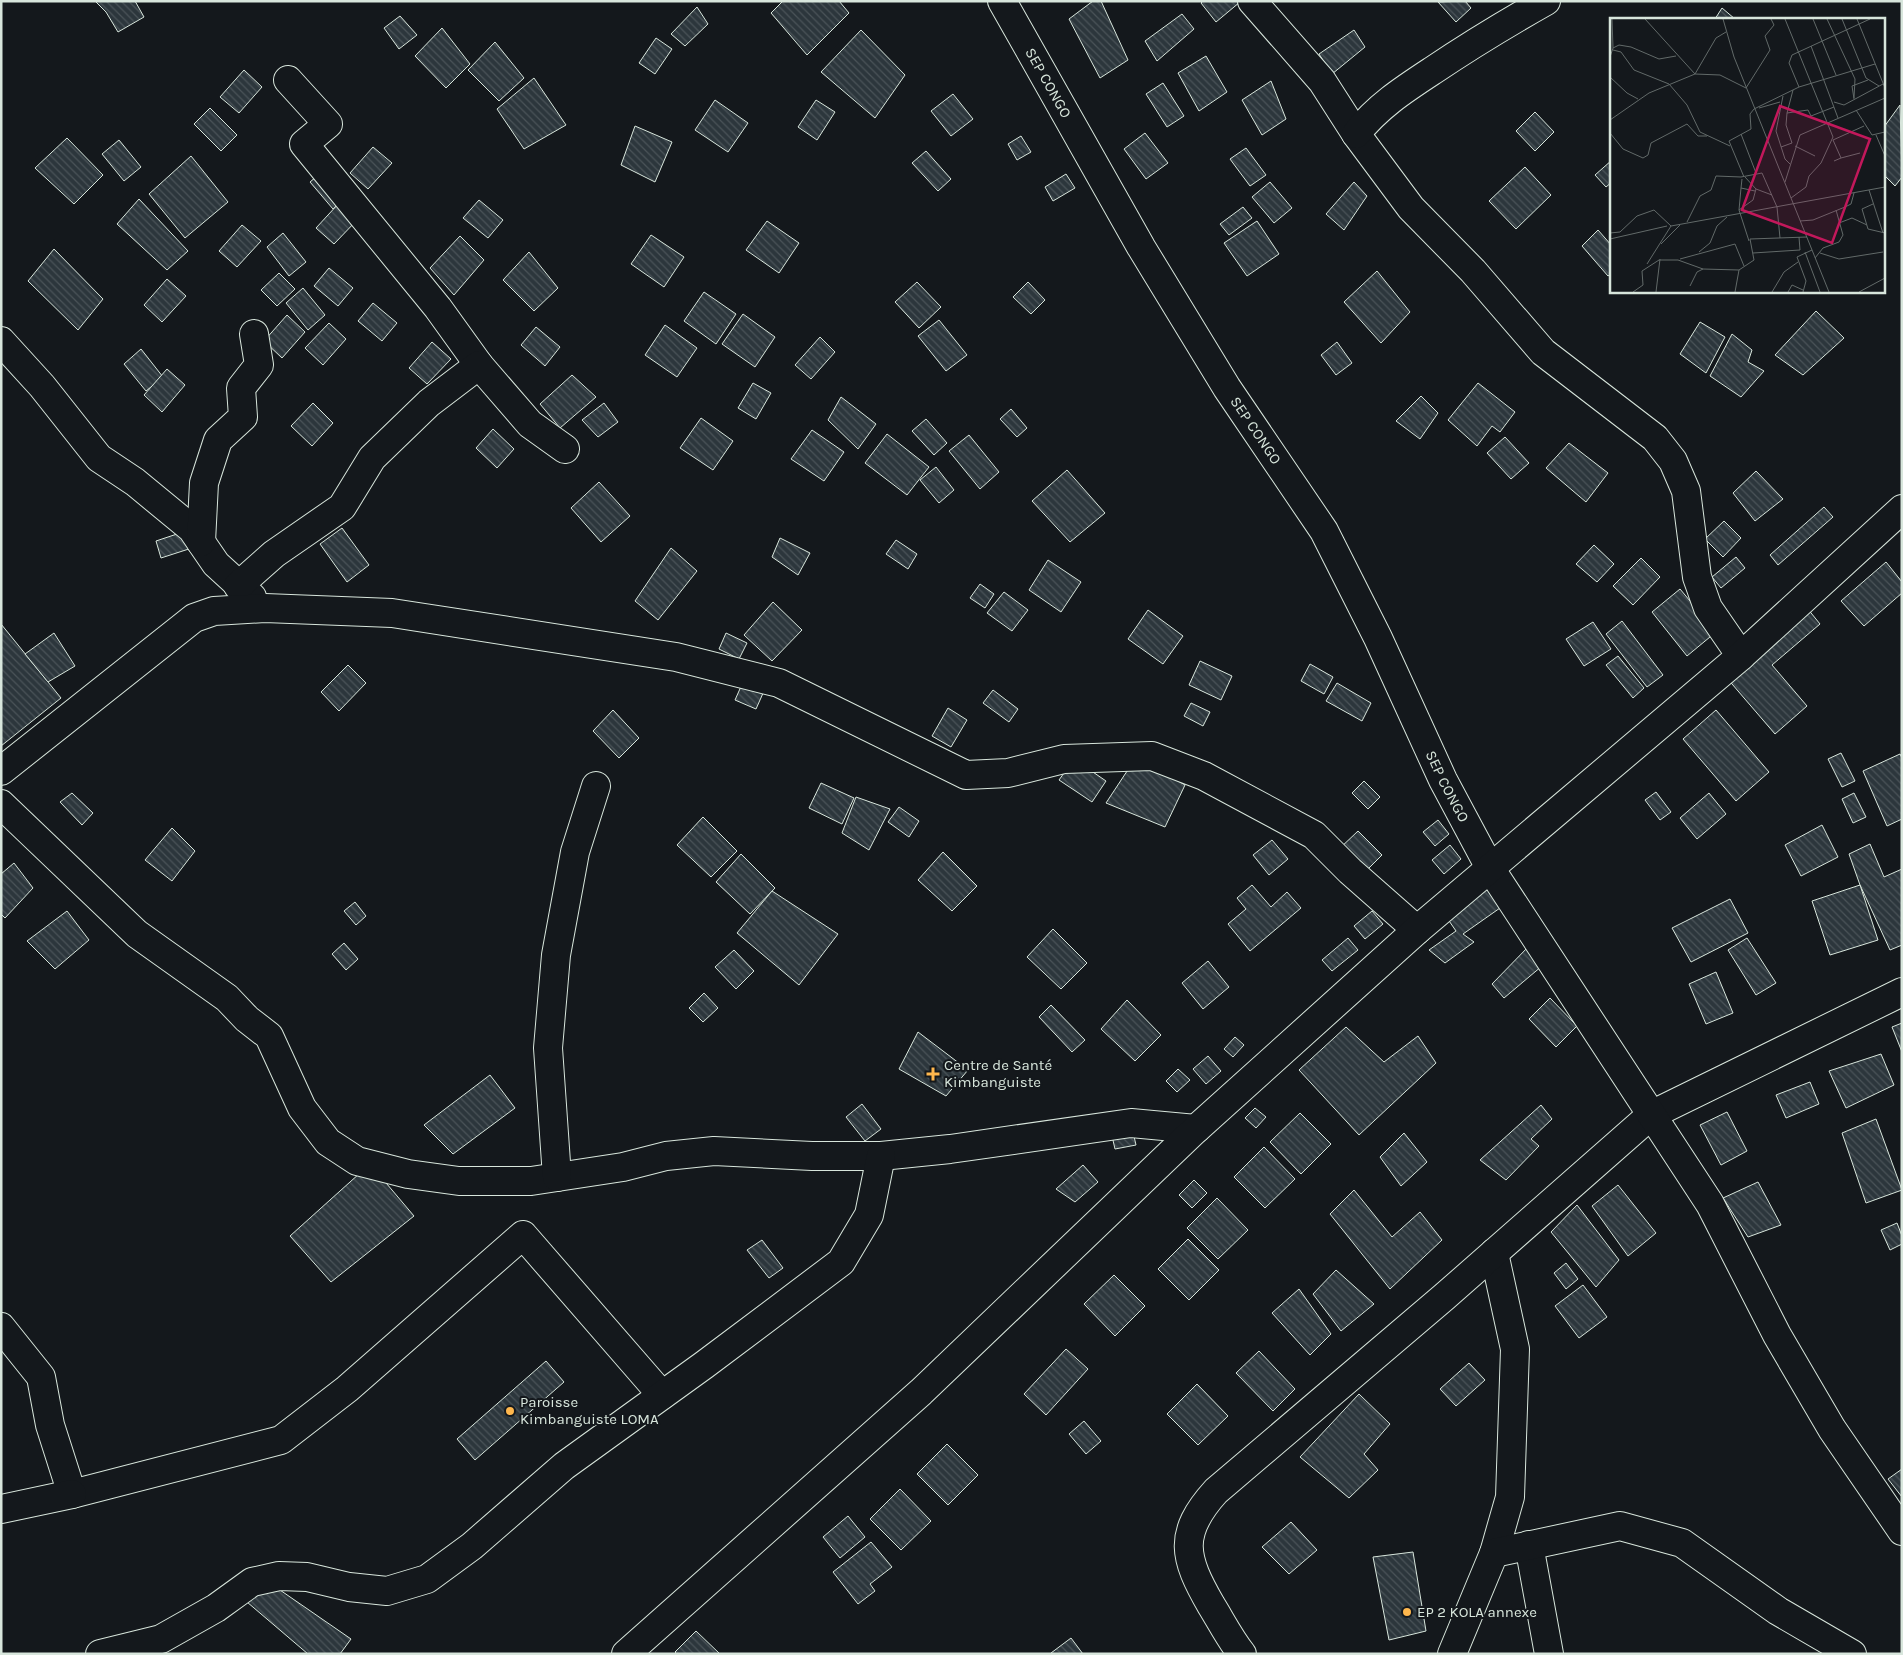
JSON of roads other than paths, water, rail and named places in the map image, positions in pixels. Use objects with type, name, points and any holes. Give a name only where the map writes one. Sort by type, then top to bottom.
[{"type":"street","name":"SEP CONGO","points":[[1002,1],[1166,288],[1227,388],[1324,531],[1378,638],[1443,780],[1490,868],[1710,1204],[1777,1335],[1832,1429],[1902,1531]]},
{"type":"street","points":[[1252,1],[1322,80],[1356,134],[1411,208],[1473,270],[1542,352],[1656,438],[1673,461],[1686,491],[1697,577],[1708,608],[1741,656]]},
{"type":"street","points":[[1356,134],[1371,114],[1413,84],[1496,30],[1546,1]]},
{"type":"street","points":[[288,80],[328,124],[304,144],[438,308],[479,365],[530,424],[566,449]]},
{"type":"street","points":[[200,542],[204,483],[218,440],[243,417],[241,388],[259,365],[254,334]]},
{"type":"street","points":[[1,341],[42,386],[99,458],[162,503],[192,529],[216,564],[238,586],[265,608]]},
{"type":"street","points":[[238,586],[274,554],[342,507],[372,458],[429,403],[479,365]]},
{"type":"street","points":[[626,1654],[921,1392],[1196,1128],[1417,930],[1741,656],[1902,509]]},
{"type":"street","points":[[1,771],[194,618],[214,611],[265,608],[392,613],[676,657],[779,683],[966,775],[1008,773],[1064,759],[1152,756],[1204,776],[1314,835],[1350,871],[1417,930]]},
{"type":"street","points":[[556,1177],[548,1048],[556,955],[575,852],[596,786]]},
{"type":"street","points":[[1,804],[137,934],[227,998],[247,1019],[269,1036],[302,1108],[328,1142],[357,1161],[408,1174],[459,1182],[531,1181],[622,1167],[666,1156],[714,1151],[812,1156],[881,1156],[1131,1123],[1196,1128]]},
{"type":"street","points":[[1234,1651],[1194,1571],[1188,1549],[1191,1528],[1199,1510],[1216,1491],[1494,1253],[1651,1115],[1902,992]]},
{"type":"street","points":[[100,1654],[161,1639],[216,1608],[252,1582],[279,1576],[307,1577],[349,1587],[388,1592],[427,1579],[472,1546],[564,1466],[662,1396],[840,1262],[869,1215],[881,1156]]},
{"type":"street","points":[[1,1509],[72,1494],[281,1440],[347,1389],[523,1235],[662,1396]]},
{"type":"street","points":[[1452,1654],[1494,1553],[1510,1497],[1515,1348],[1494,1253]]},
{"type":"street","points":[[1,1327],[41,1377],[50,1425],[72,1494]]},
{"type":"street","points":[[1494,1553],[1620,1526],[1682,1543],[1778,1611],[1852,1654]]},
{"type":"street","points":[[1529,1545],[1549,1654]]},
{"type":"place","name":"Centre de Santé Kimbanguiste","points":[[933,1074]]},
{"type":"place","name":"Paroisse Kimbanguiste LOMA","points":[[510,1411]]},
{"type":"place","name":"EP 2 KOLA annexe","points":[[1407,1612]]}]
